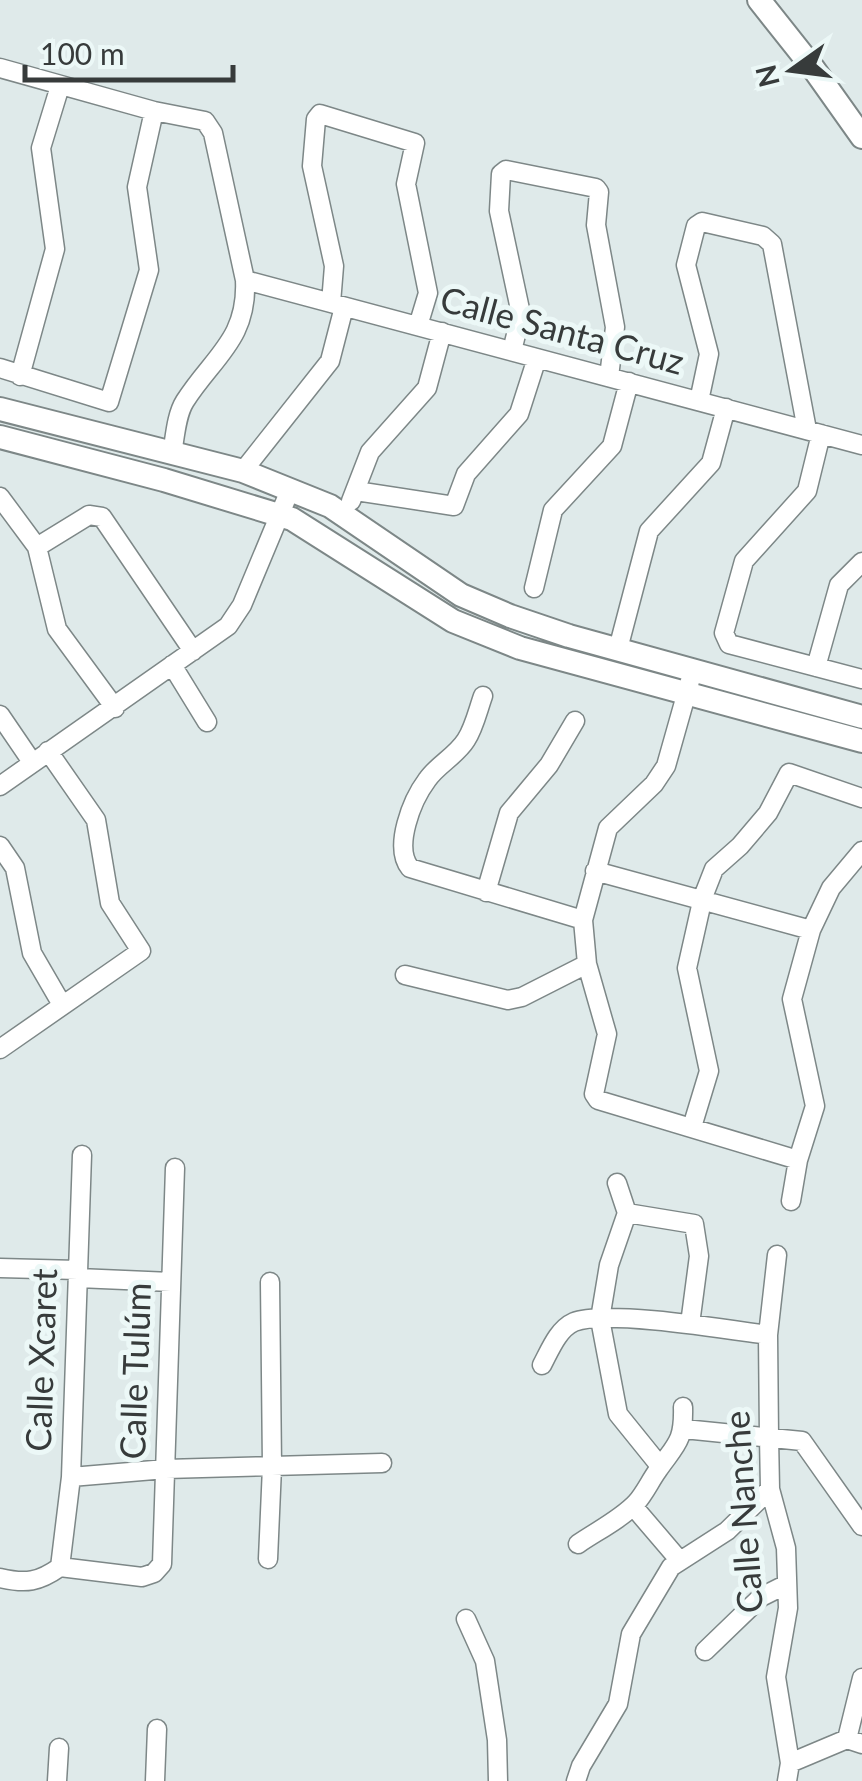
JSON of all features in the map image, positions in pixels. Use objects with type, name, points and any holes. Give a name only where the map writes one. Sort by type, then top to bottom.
[{"type":"street","points":[[759,0],[862,138]]},
{"type":"street","points":[[0,68],[206,122],[213,132],[245,280],[246,302],[233,342],[182,404],[172,454]]},
{"type":"street","points":[[20,376],[55,249],[41,148],[60,86]]},
{"type":"street","points":[[0,368],[109,402],[149,270],[137,186],[154,111]]},
{"type":"street","points":[[243,471],[330,361],[338,305],[334,266],[312,166],[318,116],[415,144],[406,184],[428,292],[418,326]]},
{"type":"street","points":[[512,351],[521,314],[499,211],[503,172],[596,188],[599,192],[596,225],[615,326],[609,377]]},
{"type":"street","points":[[698,401],[709,354],[686,265],[698,223],[768,239],[772,244],[814,432],[807,491],[744,561],[724,633],[726,640],[862,679]]},
{"type":"street","name":"Calle Santa Cruz","points":[[245,280],[862,445]]},
{"type":"street","points":[[343,514],[370,452],[427,388],[442,332]]},
{"type":"street","points":[[356,491],[451,507],[466,474],[519,414],[537,358]]},
{"type":"street","points":[[534,588],[552,510],[612,446],[629,382]]},
{"type":"street","points":[[618,650],[649,530],[711,462],[726,408]]},
{"type":"street","points":[[0,409],[243,471],[343,514],[460,594],[510,616],[862,717]]},
{"type":"street","points":[[25,415],[10,440],[164,480],[292,519],[453,621],[520,648],[862,741]]},
{"type":"street","points":[[0,786],[228,626],[242,605],[290,490]]},
{"type":"street","points":[[0,497],[37,546],[52,620],[115,708]]},
{"type":"street","points":[[37,546],[89,515],[102,518],[193,652]]},
{"type":"street","points":[[816,667],[839,585],[862,562]]},
{"type":"street","points":[[172,665],[207,722]]},
{"type":"street","points":[[694,670],[666,766],[654,784],[608,828],[583,920],[586,964],[606,1034],[594,1094],[598,1100],[798,1160]]},
{"type":"street","points":[[484,696],[465,741],[426,780],[411,810],[403,852],[405,862],[410,868],[583,920]]},
{"type":"street","points":[[0,716],[96,820],[110,902],[140,950],[0,1049]]},
{"type":"street","points":[[486,892],[509,812],[550,765],[575,721]]},
{"type":"street","points":[[692,1126],[709,1071],[687,968],[703,898],[714,870],[768,813],[789,772],[862,798]]},
{"type":"street","points":[[0,846],[15,868],[32,953],[62,1003]]},
{"type":"street","points":[[791,1201],[798,1160],[815,1106],[792,999],[811,930],[831,888],[862,851]]},
{"type":"street","points":[[595,871],[811,930]]},
{"type":"street","points":[[404,975],[508,1000],[522,998],[586,964]]},
{"type":"street","name":"Calle Xcaret","points":[[60,1566],[70,1477],[82,1155]]},
{"type":"street","name":"Calle Tulúm","points":[[60,1566],[142,1576],[162,1564],[174,1168]]},
{"type":"street","points":[[616,1183],[627,1212],[609,1265],[600,1319],[618,1414],[660,1466]]},
{"type":"street","points":[[627,1212],[694,1224],[699,1256],[690,1324]]},
{"type":"street","name":"Calle Nanche","points":[[777,1256],[768,1336],[770,1489],[786,1548],[788,1608],[776,1677],[788,1772]]},
{"type":"street","points":[[0,1268],[171,1282]]},
{"type":"street","points":[[268,1559],[272,1467],[270,1282]]},
{"type":"street","points":[[542,1364],[560,1332],[575,1322],[600,1319],[690,1324],[768,1336]]},
{"type":"street","points":[[578,1544],[633,1506],[668,1460],[684,1429],[683,1407]]},
{"type":"street","points":[[684,1429],[802,1441],[862,1526]]},
{"type":"street","points":[[70,1477],[166,1469],[382,1463]]},
{"type":"street","points":[[576,1781],[580,1766],[618,1704],[631,1634],[672,1567],[727,1531],[770,1489]]},
{"type":"street","points":[[633,1506],[680,1561]]},
{"type":"street","points":[[0,1578],[23,1584],[42,1580],[60,1566]]},
{"type":"street","points":[[705,1652],[761,1597],[788,1584]]},
{"type":"street","points":[[466,1619],[485,1660],[497,1740],[498,1781]]},
{"type":"street","points":[[788,1772],[854,1742],[862,1678]]},
{"type":"street","points":[[154,1781],[157,1728]]},
{"type":"street","points":[[57,1781],[59,1748]]}]
